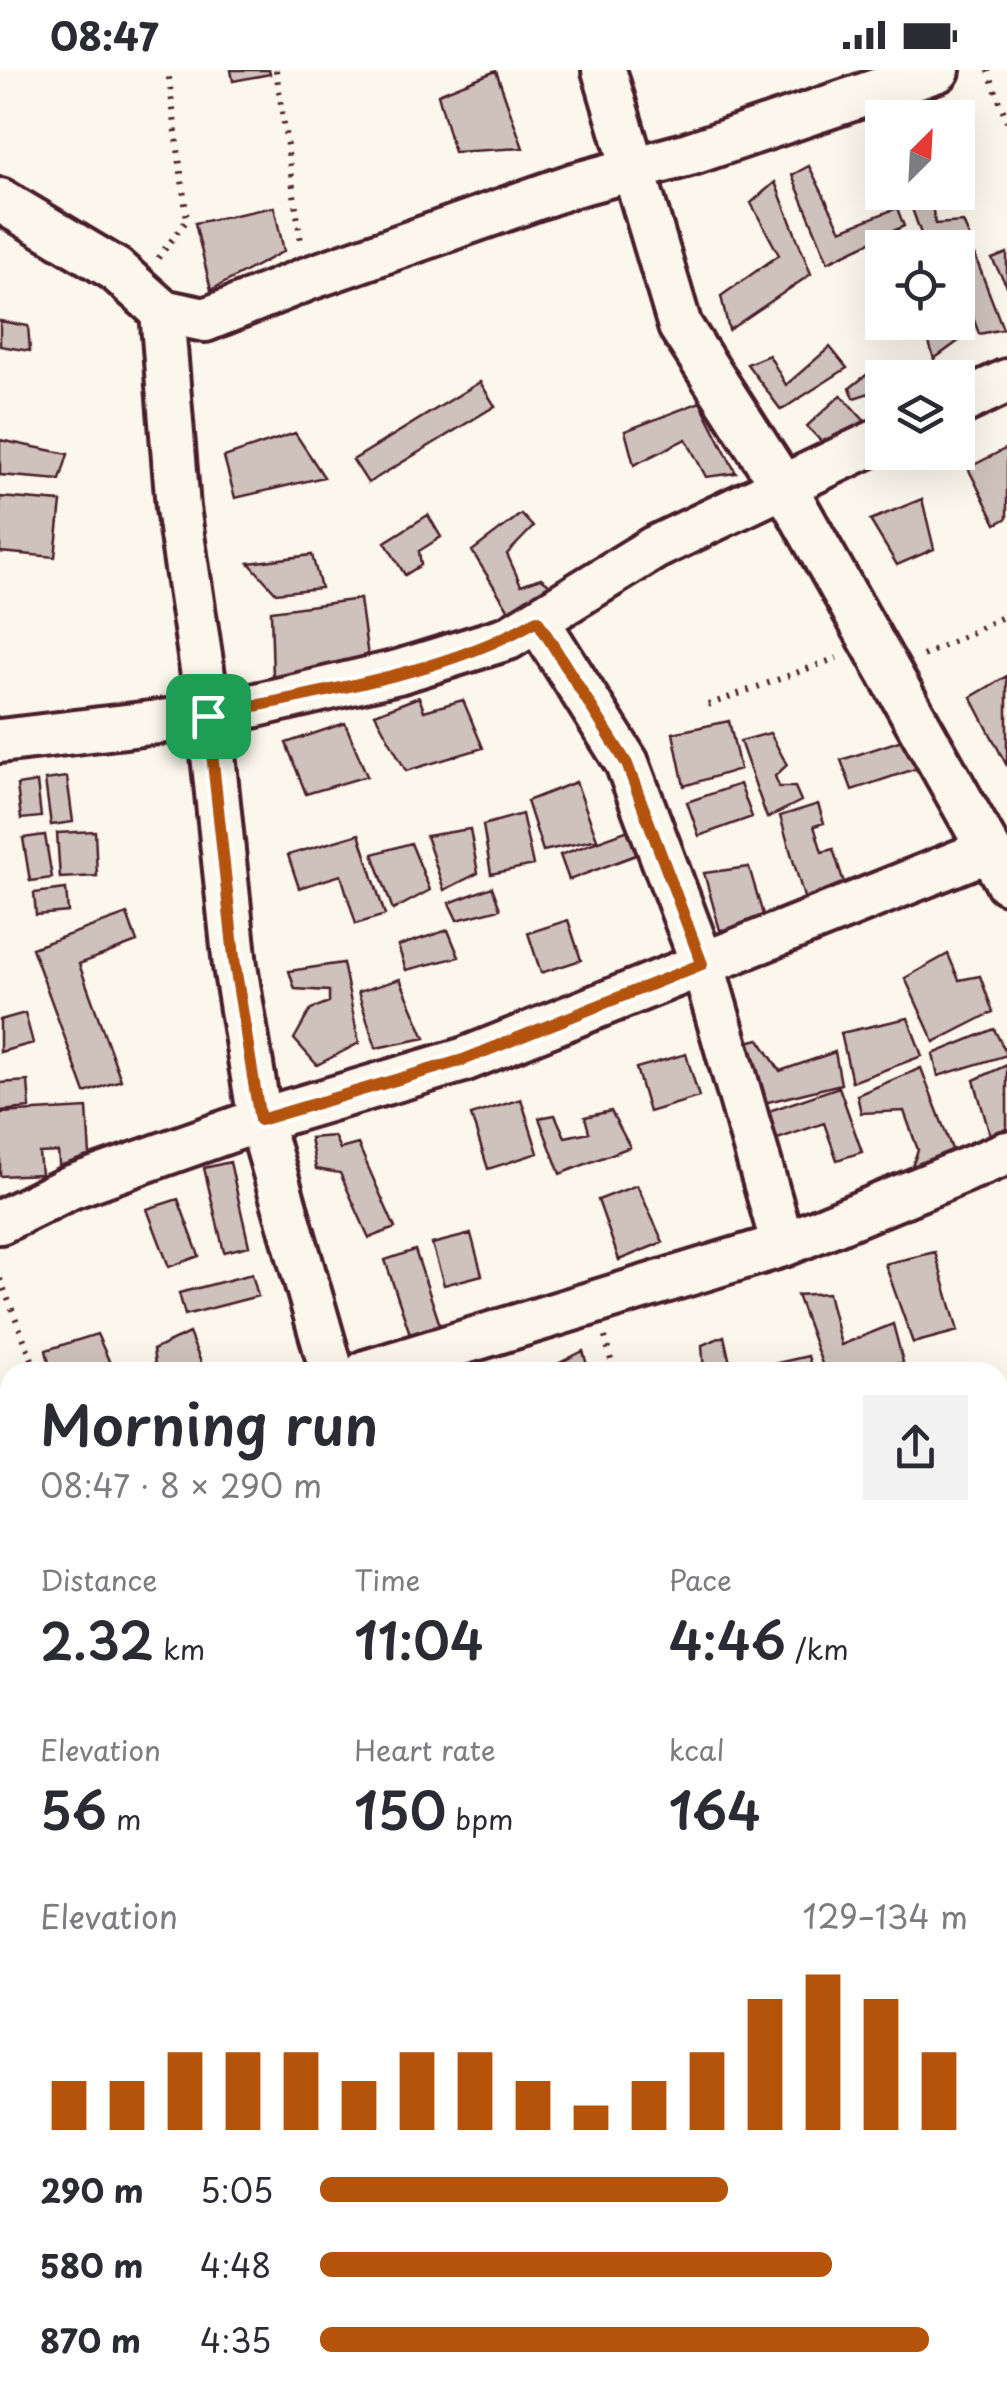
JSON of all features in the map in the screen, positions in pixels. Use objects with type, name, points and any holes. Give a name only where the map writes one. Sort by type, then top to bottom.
[{"type":"street","points":[[0,1222],[72,1188],[260,1120],[463,1060],[702,964],[998,866],[783,486],[680,326],[604,70]]},
{"type":"street","points":[[0,200],[115,269],[150,300],[206,320],[307,279],[574,185],[938,70]]},
{"type":"street","points":[[150,300],[208,716],[235,966],[260,1120],[329,1362]]},
{"type":"street","points":[[975,396],[1007,380]]},
{"type":"street","points":[[0,741],[208,716],[398,672],[508,638],[654,548],[865,448]]},
{"type":"street","points":[[537,620],[627,764],[702,964],[783,1245]]},
{"type":"street","points":[[399,1362],[783,1245],[1007,1153]]},
{"type":"path","points":[[150,300],[186,220],[168,70]]},
{"type":"path","points":[[276,70],[307,279]]},
{"type":"path","points":[[988,70],[1007,122]]},
{"type":"path","points":[[708,705],[883,658],[1007,615]]},
{"type":"path","points":[[0,1278],[33,1362]]},
{"type":"building","points":[[231,70],[269,70],[270,74],[233,81]]},
{"type":"building","points":[[496,71],[523,148],[454,152],[438,94]]},
{"type":"building","points":[[809,166],[841,230],[892,210],[898,210],[904,226],[896,230],[865,230],[865,244],[828,262],[792,175]]},
{"type":"building","points":[[775,182],[811,274],[729,330],[721,296],[779,255],[751,203]]},
{"type":"building","points":[[274,207],[284,251],[211,290],[195,223]]},
{"type":"building","points":[[912,210],[933,210],[935,224],[963,222],[966,230],[920,230]]},
{"type":"building","points":[[1007,253],[1007,286],[992,259]]},
{"type":"building","points":[[975,256],[1003,329],[979,334],[975,323]]},
{"type":"building","points":[[0,321],[28,326],[30,351],[0,346]]},
{"type":"building","points":[[928,340],[960,340],[934,359]]},
{"type":"building","points":[[830,347],[847,368],[781,410],[747,364],[769,355],[786,385]]},
{"type":"building","points":[[865,376],[865,394],[854,398],[850,388]]},
{"type":"building","points":[[480,382],[495,406],[368,483],[353,460]]},
{"type":"building","points":[[841,395],[865,421],[865,430],[828,449],[807,426]]},
{"type":"building","points":[[700,402],[736,473],[706,477],[686,439],[634,465],[625,431]]},
{"type":"building","points":[[295,433],[324,477],[235,498],[224,457]]},
{"type":"building","points":[[0,440],[68,454],[60,480],[0,475]]},
{"type":"building","points":[[1007,448],[1007,518],[996,524],[969,470],[975,470],[975,464]]},
{"type":"building","points":[[0,497],[61,502],[55,557],[0,552]]},
{"type":"building","points":[[922,499],[934,549],[897,565],[870,520]]},
{"type":"building","points":[[521,514],[533,527],[507,554],[521,585],[541,578],[553,587],[511,614],[472,551]]},
{"type":"building","points":[[428,515],[441,537],[419,551],[421,565],[405,575],[385,542]]},
{"type":"building","points":[[312,555],[321,588],[276,593],[249,563]]},
{"type":"building","points":[[360,599],[369,664],[273,677],[271,611]]},
{"type":"building","points":[[1007,676],[1007,766],[971,697]]},
{"type":"building","points":[[419,697],[424,711],[463,700],[483,748],[406,771],[375,714]]},
{"type":"building","points":[[729,721],[740,769],[684,786],[673,733]]},
{"type":"building","points":[[345,723],[367,776],[306,794],[286,743]]},
{"type":"building","points":[[770,733],[787,765],[775,776],[779,787],[795,787],[801,801],[767,818],[740,741]]},
{"type":"building","points":[[914,736],[924,766],[852,790],[841,760]]},
{"type":"building","points":[[67,777],[73,822],[51,825],[45,780]]},
{"type":"building","points":[[37,782],[41,817],[21,819],[17,785]]},
{"type":"building","points":[[576,782],[597,839],[543,851],[527,801]]},
{"type":"building","points":[[740,784],[752,817],[699,836],[687,802]]},
{"type":"building","points":[[818,804],[824,823],[814,826],[822,852],[833,849],[847,892],[806,904],[780,816]]},
{"type":"building","points":[[522,814],[533,865],[491,874],[483,825]]},
{"type":"building","points":[[634,828],[644,852],[569,880],[560,855]]},
{"type":"building","points":[[470,829],[478,873],[444,890],[426,836]]},
{"type":"building","points":[[95,831],[97,876],[60,878],[57,833]]},
{"type":"building","points":[[359,834],[385,915],[356,924],[341,875],[299,888],[288,855]]},
{"type":"building","points":[[45,835],[52,878],[30,881],[23,838]]},
{"type":"building","points":[[411,843],[430,890],[393,910],[373,854]]},
{"type":"building","points":[[749,867],[766,925],[720,930],[704,873]]},
{"type":"building","points":[[492,887],[500,909],[457,920],[449,903]]},
{"type":"building","points":[[66,889],[68,912],[36,915],[34,893]]},
{"type":"building","points":[[127,914],[137,942],[79,964],[121,1080],[85,1093],[32,948]]},
{"type":"building","points":[[568,920],[581,960],[541,973],[528,933]]},
{"type":"building","points":[[448,930],[459,957],[406,970],[398,946]]},
{"type":"building","points":[[948,954],[959,980],[980,976],[993,1012],[934,1042],[905,978]]},
{"type":"building","points":[[343,963],[359,1043],[317,1065],[294,1039],[311,1009],[329,1002],[329,991],[295,989],[289,971]]},
{"type":"building","points":[[400,979],[425,1038],[376,1048],[358,992]]},
{"type":"building","points":[[25,1013],[33,1043],[0,1052],[0,1020]]},
{"type":"building","points":[[908,1018],[922,1056],[852,1082],[841,1033]]},
{"type":"building","points":[[994,1029],[1007,1055],[938,1076],[933,1054]]},
{"type":"building","points":[[759,1039],[780,1071],[835,1052],[841,1084],[764,1103],[747,1042]]},
{"type":"building","points":[[686,1054],[699,1097],[649,1112],[636,1068]]},
{"type":"building","points":[[1007,1065],[1007,1146],[995,1152],[974,1080]]},
{"type":"building","points":[[921,1068],[958,1165],[910,1172],[918,1150],[904,1111],[861,1113],[857,1095]]},
{"type":"building","points":[[28,1081],[30,1108],[0,1111],[0,1083]]},
{"type":"building","points":[[839,1087],[862,1152],[837,1160],[824,1123],[769,1142],[760,1114]]},
{"type":"building","points":[[521,1099],[538,1153],[488,1169],[471,1115]]},
{"type":"building","points":[[87,1108],[91,1172],[60,1174],[58,1152],[39,1153],[41,1174],[0,1176],[0,1113]]},
{"type":"building","points":[[611,1111],[630,1147],[560,1174],[539,1118],[555,1115],[565,1137],[589,1132],[585,1117]]},
{"type":"building","points":[[334,1136],[340,1149],[358,1144],[395,1228],[369,1238],[340,1173],[316,1169],[310,1138]]},
{"type":"building","points":[[230,1162],[249,1246],[224,1252],[204,1168]]},
{"type":"building","points":[[637,1185],[663,1242],[619,1260],[598,1200]]},
{"type":"building","points":[[178,1199],[199,1256],[169,1267],[147,1209]]},
{"type":"building","points":[[471,1234],[482,1275],[444,1285],[432,1244]]},
{"type":"building","points":[[415,1250],[440,1325],[410,1334],[385,1260]]},
{"type":"building","points":[[935,1252],[958,1331],[913,1343],[885,1264]]},
{"type":"building","points":[[252,1274],[258,1296],[185,1315],[179,1293]]},
{"type":"building","points":[[828,1293],[841,1345],[893,1324],[903,1362],[821,1362],[797,1295]]},
{"type":"building","points":[[189,1333],[201,1362],[155,1362],[153,1350]]},
{"type":"building","points":[[97,1334],[110,1362],[49,1362],[46,1350]]},
{"type":"building","points":[[724,1336],[730,1362],[703,1362],[702,1345]]},
{"type":"building","points":[[583,1351],[586,1362],[562,1362]]},
{"type":"building","points":[[808,1356],[810,1362],[782,1362]]},
{"type":"route","points":[[537,620],[627,764],[702,964],[463,1060],[260,1120],[235,966],[208,716],[398,672],[508,638],[537,620]]}]
